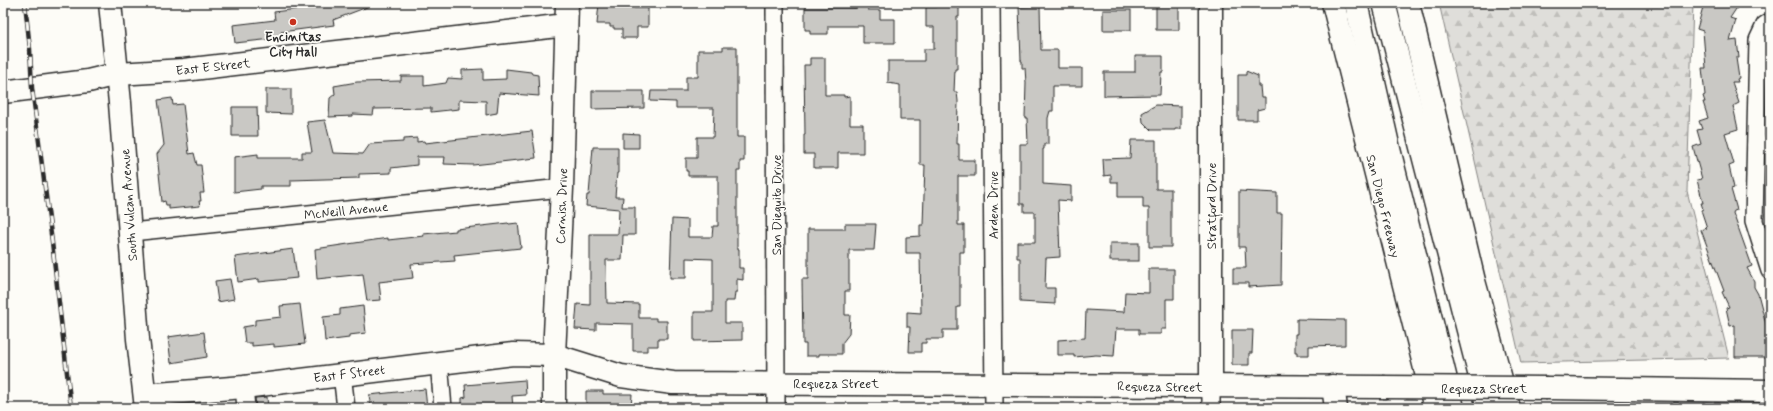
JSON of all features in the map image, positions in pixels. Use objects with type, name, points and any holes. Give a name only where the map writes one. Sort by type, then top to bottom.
[{"type":"main road","name":"South Vulcan Avenue","points":[[110,3],[131,232],[138,340],[145,401]]},
{"type":"main road","name":"Cornish Drive","points":[[554,408],[554,355],[562,188],[567,3]]},
{"type":"main road","name":"Stratford Drive","points":[[1211,3],[1211,386]]},
{"type":"main road","points":[[1325,3],[1378,179]]},
{"type":"main road","name":"San Diego Freeway","points":[[1333,3],[1435,408]]},
{"type":"main road","points":[[1356,3],[1389,149],[1454,408]]},
{"type":"main road","points":[[1384,3],[1488,408]]},
{"type":"main road","points":[[1408,3],[1474,281],[1508,408]]},
{"type":"main road","name":"East E Street","points":[[3,92],[88,81],[117,74],[184,70],[566,25]]},
{"type":"main road","name":"East F Street","points":[[145,401],[245,397],[342,374],[513,354],[554,355]]},
{"type":"main road","name":"Requeza Street","points":[[554,355],[621,376],[673,383],[1333,386],[1770,390]]},
{"type":"main road","points":[[1333,386],[1336,408]]},
{"type":"street","name":"San Dieguito Drive","points":[[775,3],[776,408]]},
{"type":"street","name":"Arden Drive","points":[[991,3],[994,408]]},
{"type":"street","points":[[1770,22],[1765,25],[1758,40],[1763,145],[1754,221],[1767,254],[1770,271]]},
{"type":"street","name":"McNeill Avenue","points":[[131,232],[562,188]]},
{"type":"street","points":[[439,362],[443,408]]},
{"type":"street","points":[[342,374],[346,408]]},
{"type":"street","name":"Stratford Drive","points":[[1211,386],[1211,408]]},
{"type":"green space","points":[[1439,3],[1693,3],[1687,191],[1729,358],[1521,363]]},
{"type":"building","name":"Encinitas City Hall","points":[[296,3],[375,4],[333,20],[334,25],[281,32],[282,38],[235,43],[233,25],[275,20],[274,12],[297,9]]},
{"type":"building","points":[[599,3],[634,3],[634,8],[648,8],[648,27],[637,27],[637,38],[622,38],[622,29],[614,29],[614,27],[610,27],[610,24],[597,24]]},
{"type":"building","points":[[856,3],[867,3],[868,10],[880,10],[880,19],[895,19],[895,43],[863,43],[863,26],[828,26],[828,34],[810,34],[810,30],[805,30],[805,8],[856,8]]},
{"type":"building","points":[[937,3],[959,3],[959,17],[957,17],[957,69],[955,69],[954,92],[957,92],[958,101],[957,144],[959,144],[959,160],[975,160],[975,176],[958,176],[958,225],[964,225],[964,252],[960,252],[960,307],[957,307],[957,330],[943,330],[943,339],[926,339],[926,343],[921,343],[921,352],[909,352],[910,327],[907,327],[907,312],[921,313],[920,253],[906,253],[906,237],[920,236],[920,225],[923,225],[925,165],[920,165],[920,120],[900,120],[900,85],[888,83],[888,61],[924,61],[924,49],[934,49],[934,27],[926,27],[926,7],[937,7]]},
{"type":"building","points":[[1156,3],[1175,3],[1175,6],[1179,6],[1179,30],[1156,30]]},
{"type":"building","points":[[1704,3],[1740,3],[1730,18],[1736,20],[1730,41],[1737,40],[1739,58],[1736,58],[1739,78],[1737,79],[1738,82],[1732,82],[1739,103],[1733,106],[1738,129],[1725,133],[1734,164],[1729,166],[1734,188],[1731,189],[1737,210],[1733,213],[1752,266],[1747,268],[1754,281],[1754,287],[1758,294],[1767,328],[1770,328],[1770,357],[1735,357],[1735,325],[1730,326],[1726,308],[1729,307],[1722,292],[1724,291],[1701,230],[1707,228],[1701,210],[1703,209],[1701,203],[1703,203],[1697,180],[1702,179],[1693,147],[1701,144],[1697,130],[1702,129],[1699,121],[1708,118],[1703,102],[1705,102],[1703,96],[1705,95],[1702,68],[1706,68],[1703,31],[1697,29]]},
{"type":"building","points":[[1040,6],[1041,50],[1058,50],[1058,68],[1082,68],[1082,86],[1053,86],[1053,111],[1050,111],[1048,118],[1048,144],[1044,144],[1043,149],[1043,184],[1071,186],[1071,201],[1058,200],[1060,257],[1046,258],[1045,288],[1055,288],[1055,304],[1020,302],[1020,258],[1017,258],[1017,242],[1035,242],[1035,212],[1024,212],[1024,204],[1020,204],[1020,144],[1028,144],[1027,118],[1025,118],[1026,83],[1025,68],[1022,68],[1021,61],[1019,7]]},
{"type":"building","points":[[1103,10],[1131,10],[1131,30],[1103,30]]},
{"type":"building","points":[[723,47],[737,47],[737,137],[744,137],[744,161],[740,161],[740,171],[737,171],[737,249],[739,249],[739,268],[743,268],[743,280],[737,279],[737,292],[735,292],[734,301],[725,301],[725,323],[742,323],[742,340],[694,341],[694,312],[713,312],[713,259],[686,258],[686,278],[670,278],[672,219],[688,220],[688,237],[712,237],[713,226],[718,226],[718,176],[688,176],[688,171],[686,171],[686,158],[697,158],[697,137],[713,137],[714,108],[676,108],[676,102],[650,101],[651,91],[686,91],[686,77],[698,77],[698,50],[723,50]]},
{"type":"building","points":[[1135,56],[1163,56],[1163,72],[1161,72],[1160,95],[1104,96],[1104,72],[1135,72]]},
{"type":"building","points":[[810,58],[825,58],[825,95],[844,95],[844,97],[850,96],[850,124],[863,124],[863,153],[838,153],[838,168],[814,168],[814,154],[804,154],[804,65],[810,65]]},
{"type":"building","points":[[483,69],[483,80],[506,79],[506,69],[531,72],[532,74],[538,75],[539,96],[499,93],[497,113],[486,115],[486,101],[459,100],[459,109],[431,112],[431,108],[374,109],[373,115],[353,114],[353,116],[329,117],[330,98],[335,94],[334,86],[357,82],[401,81],[401,76],[424,76],[424,86],[446,83],[448,78],[462,79],[462,70]]},
{"type":"building","points":[[1246,71],[1258,76],[1258,86],[1260,86],[1261,97],[1265,97],[1265,108],[1257,110],[1257,120],[1238,120],[1238,75],[1246,75]]},
{"type":"building","points":[[266,89],[291,89],[291,114],[266,113]]},
{"type":"building","points":[[592,91],[644,91],[644,108],[592,109]]},
{"type":"building","points":[[172,98],[173,105],[183,104],[189,154],[194,153],[197,165],[201,165],[204,193],[200,193],[200,206],[169,209],[169,205],[166,205],[165,201],[162,202],[157,154],[164,145],[158,100]]},
{"type":"building","points":[[1156,105],[1181,106],[1181,129],[1151,130],[1143,122],[1142,113]]},
{"type":"building","points":[[232,107],[257,107],[258,136],[232,136]]},
{"type":"building","points":[[325,120],[333,153],[363,154],[370,144],[403,142],[403,139],[417,138],[417,142],[424,141],[425,143],[532,131],[536,158],[473,165],[444,164],[445,157],[417,157],[417,165],[391,168],[391,173],[359,174],[359,178],[291,180],[291,186],[261,186],[261,189],[234,192],[234,157],[258,154],[258,158],[302,158],[302,152],[312,152],[307,122]]},
{"type":"building","points":[[623,133],[639,134],[639,148],[623,148]]},
{"type":"building","points":[[1131,140],[1156,140],[1156,189],[1171,189],[1171,247],[1149,247],[1149,208],[1143,208],[1143,197],[1118,197],[1118,182],[1111,182],[1111,175],[1104,176],[1103,159],[1130,158]]},
{"type":"building","points":[[593,147],[618,147],[618,173],[615,197],[623,197],[622,207],[635,207],[635,235],[623,235],[622,260],[606,260],[607,303],[639,304],[639,318],[656,318],[656,321],[667,321],[667,339],[658,339],[658,346],[647,346],[647,351],[633,351],[633,324],[596,323],[596,330],[575,329],[577,304],[590,305],[590,234],[618,234],[619,209],[586,206],[587,195],[589,195]]},
{"type":"building","points":[[1239,191],[1277,193],[1277,213],[1282,213],[1281,285],[1248,287],[1248,283],[1233,283],[1233,268],[1246,268],[1245,247],[1239,247]]},
{"type":"building","points":[[518,223],[521,248],[454,255],[455,261],[411,264],[413,278],[379,282],[381,300],[367,301],[363,274],[317,279],[315,249],[388,238],[388,240],[424,236],[423,234],[456,231],[456,229]]},
{"type":"building","points":[[845,224],[876,224],[874,250],[849,250],[849,291],[845,291],[845,315],[850,315],[849,334],[842,343],[842,354],[819,354],[819,356],[806,356],[806,344],[803,344],[802,279],[808,279],[808,229],[845,229]]},
{"type":"building","points":[[1110,243],[1139,243],[1139,261],[1110,261]]},
{"type":"building","points":[[293,249],[297,278],[259,282],[259,279],[238,282],[235,257]]},
{"type":"building","points":[[1149,269],[1174,269],[1174,299],[1166,299],[1166,329],[1161,329],[1161,334],[1139,334],[1139,329],[1116,329],[1114,356],[1096,355],[1074,357],[1074,355],[1058,355],[1058,340],[1085,338],[1086,310],[1124,312],[1125,292],[1149,293]]},
{"type":"building","points":[[230,279],[234,299],[218,302],[215,281]]},
{"type":"building","points":[[300,304],[305,344],[274,347],[274,344],[252,346],[252,343],[245,343],[243,327],[255,325],[255,320],[281,317],[280,306]]},
{"type":"building","points":[[363,306],[366,333],[349,335],[349,338],[325,341],[323,317],[340,315],[340,309]]},
{"type":"building","points":[[1297,319],[1345,320],[1345,345],[1309,346],[1309,355],[1297,355],[1297,352],[1295,352],[1295,334],[1297,334]]},
{"type":"building","points":[[1232,330],[1253,330],[1252,353],[1249,353],[1249,365],[1232,365]]},
{"type":"building","points":[[204,332],[207,357],[171,363],[168,337]]},
{"type":"building","points":[[525,380],[526,395],[512,396],[513,408],[462,408],[462,398],[466,397],[465,385]]},
{"type":"building","points":[[425,389],[427,408],[371,408],[369,395]]},
{"type":"building","points":[[586,391],[603,391],[603,394],[632,394],[631,408],[586,408]]},
{"type":"building","points":[[267,397],[268,408],[256,408],[255,398]]},
{"type":"railway","points":[[25,3],[30,49],[32,88],[52,242],[71,408]]},
{"type":"place","name":"Encinitas City Hall","points":[[293,22]]}]
